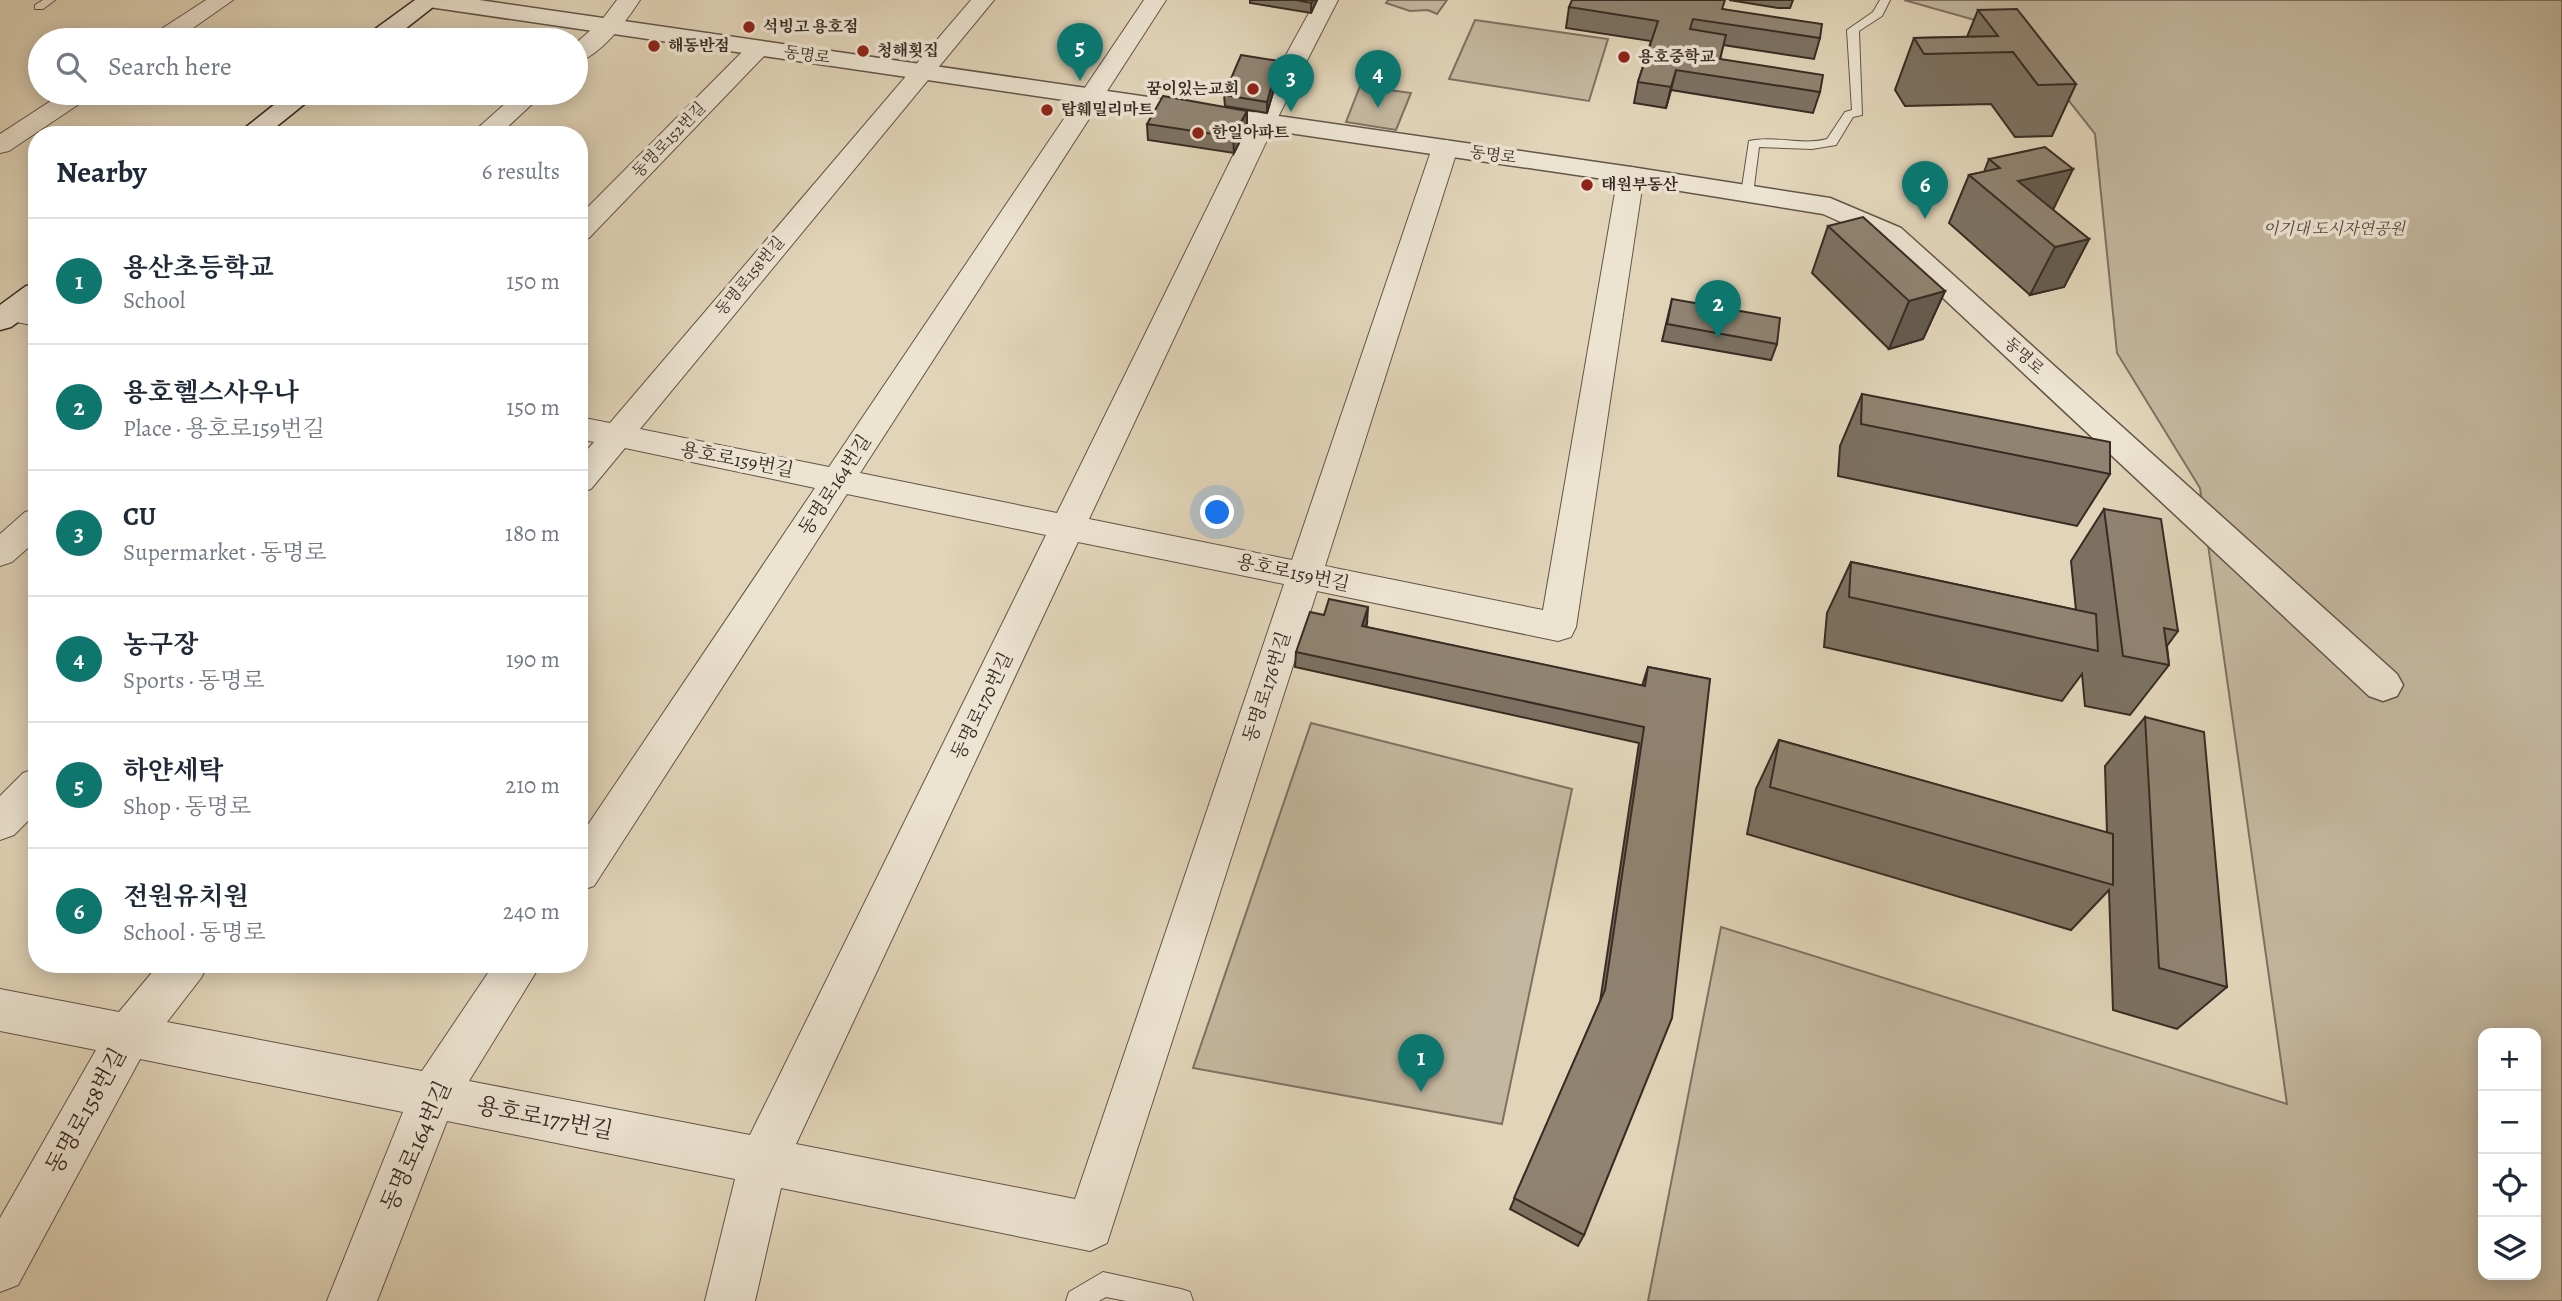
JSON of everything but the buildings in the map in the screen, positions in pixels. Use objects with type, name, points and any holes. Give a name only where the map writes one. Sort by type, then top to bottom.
[{"type":"street","points":[[179,28],[222,0]]},
{"type":"street","points":[[392,28],[430,0]]},
{"type":"street","name":"동명로","points":[[430,0],[1632,175],[1830,207],[1891,234],[2383,685]]},
{"type":"street","points":[[588,44],[609,26],[629,0]]},
{"type":"street","name":"동명로158번길","points":[[588,470],[983,0]]},
{"type":"street","name":"동명로164번길","points":[[588,859],[1155,0]]},
{"type":"street","name":"동명로170번길","points":[[730,1301],[763,1161],[1263,121],[1327,0]]},
{"type":"street","name":"동명로152번길","points":[[588,223],[759,48]]},
{"type":"street","points":[[29,126],[61,105]]},
{"type":"street","points":[[261,126],[290,105]]},
{"type":"street","points":[[494,126],[518,105]]},
{"type":"street","points":[[0,145],[28,127]]},
{"type":"street","name":"동명로176번길","points":[[1090,1226],[1445,148]]},
{"type":"street","name":"용호로159번길","points":[[588,430],[1558,627],[1632,175]]},
{"type":"street","points":[[12,315],[28,301]]},
{"type":"street","points":[[0,553],[28,529]]},
{"type":"street","points":[[0,823],[28,794]]},
{"type":"street","name":"동명로158번길","points":[[0,1267],[129,1035],[179,973]]},
{"type":"street","name":"동명로164번길","points":[[352,1301],[433,1096],[513,973]]},
{"type":"street","name":"용호로177번길","points":[[0,1010],[1090,1226]]},
{"type":"lane","points":[[1747,194],[1753,144],[1768,141],[1818,147],[1832,142],[1849,115],[1858,112],[1853,30],[1878,14],[1885,0]]},
{"type":"lane","points":[[1078,1301],[1103,1284],[1181,1301]]},
{"type":"green space","points":[[1388,0],[1447,0],[1437,14],[1428,10],[1410,11],[1386,3]]},
{"type":"green space","name":"이기대 도시자연공원","points":[[1904,0],[2562,0],[2562,1301],[1648,1301],[1721,927],[2287,1104],[2200,488],[2117,353],[2095,134],[2014,31]]},
{"type":"green space","points":[[1475,20],[1608,39],[1589,101],[1449,79]]},
{"type":"green space","points":[[1360,86],[1411,93],[1396,130],[1346,122]]},
{"type":"green space","points":[[1311,723],[1572,789],[1502,1124],[1193,1068]]},
{"type":"place","name":"석빙고 용호점","points":[[749,27]]},
{"type":"place","name":"해동반점","points":[[654,46]]},
{"type":"place","name":"청해횟집","points":[[863,51]]},
{"type":"place","name":"용호중학교","points":[[1624,57]]},
{"type":"place","name":"하얀세탁","points":[[1080,81]]},
{"type":"place","name":"꿈이있는교회","points":[[1253,89]]},
{"type":"place","name":"농구장","points":[[1378,108]]},
{"type":"place","name":"탑훼밀리마트","points":[[1047,110]]},
{"type":"place","name":"CU","points":[[1291,112]]},
{"type":"place","name":"한일아파트","points":[[1198,133]]},
{"type":"place","name":"태원부동산","points":[[1587,185]]},
{"type":"place","name":"전원유치원","points":[[1925,219]]},
{"type":"place","name":"용호헬스사우나","points":[[1718,338]]},
{"type":"place","name":"용산초등학교","points":[[1421,1092]]}]
